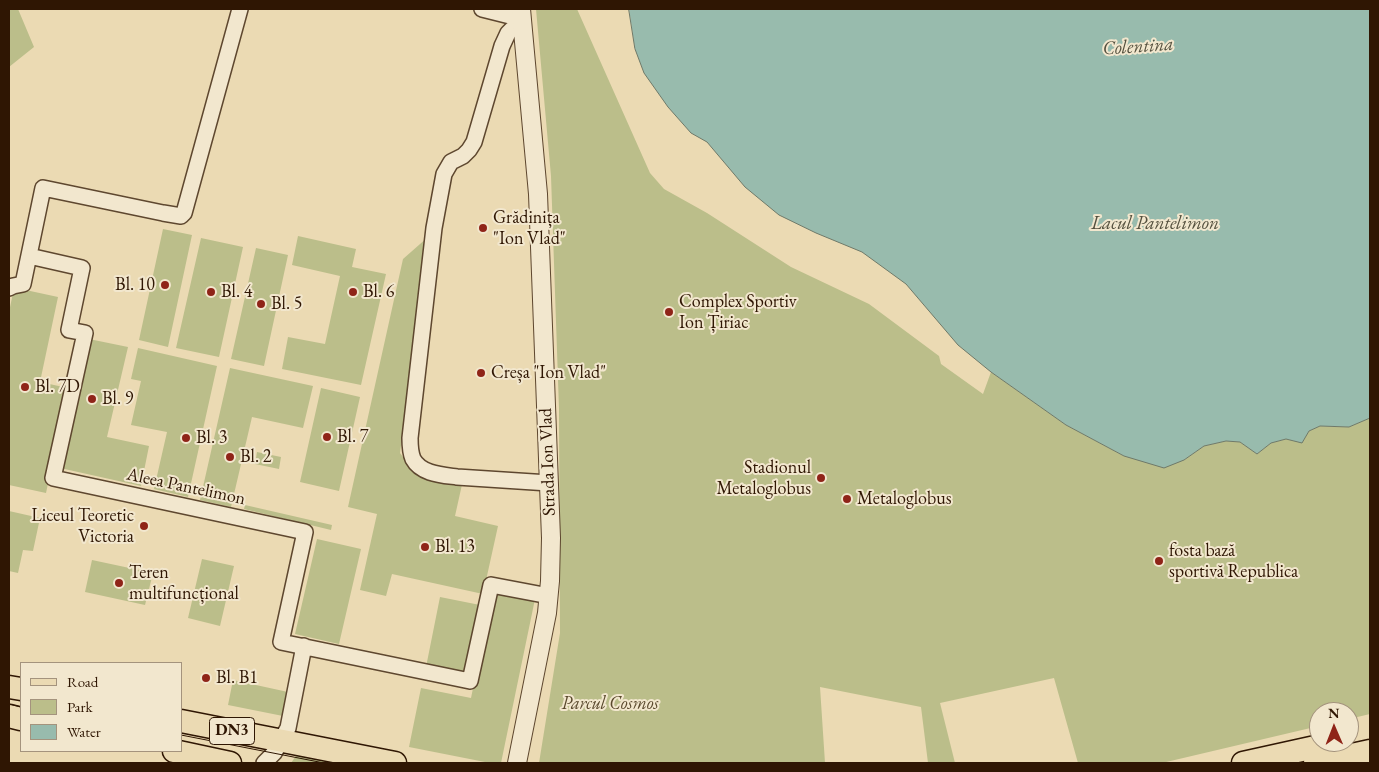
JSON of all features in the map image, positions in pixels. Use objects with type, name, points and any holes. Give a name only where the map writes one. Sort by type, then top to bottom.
[{"type":"main road","name":"DN3","points":[[182,721],[395,763]]},
{"type":"main road","points":[[1243,763],[1309,748]]},
{"type":"main road","points":[[1314,763],[1370,751]]},
{"type":"main road","name":"DN3","points":[[179,752],[230,763]]},
{"type":"street","points":[[9,288],[23,284],[43,188],[170,214],[181,216],[184,214],[240,9]]},
{"type":"street","points":[[482,9],[522,14],[508,33],[502,46],[474,142],[463,156],[451,162],[444,174],[434,228],[410,438],[411,452],[413,459],[429,472],[458,477],[549,483]]},
{"type":"street","name":"Strada Ion Vlad","points":[[517,763],[547,613],[551,538],[538,194],[522,14]]},
{"type":"street","name":"Aleea Pantelimon","points":[[28,256],[82,268],[69,330],[85,333],[53,478],[305,532],[281,642],[304,646]]},
{"type":"street","points":[[264,763],[274,753],[288,728],[304,646],[470,681],[491,585],[549,596]]},
{"type":"green space","points":[[9,9],[18,9],[34,47],[9,67]]},
{"type":"green space","name":"Parcul Cosmos","points":[[536,9],[577,9],[650,173],[664,189],[707,213],[791,267],[869,304],[939,356],[941,364],[983,394],[991,372],[1066,425],[1124,456],[1184,460],[1204,446],[1226,441],[1240,442],[1257,454],[1271,443],[1286,439],[1302,442],[1309,431],[1320,426],[1349,427],[1370,418],[1370,714],[1359,717],[1359,702],[1309,702],[1309,728],[1162,763],[1078,763],[1054,678],[940,703],[955,763],[928,763],[921,707],[820,687],[825,763],[539,763],[560,633],[559,409],[551,176]]},
{"type":"green space","name":"Bl. 10","points":[[163,229],[192,235],[168,347],[139,340]]},
{"type":"green space","points":[[298,236],[356,249],[352,267],[386,274],[361,385],[282,369],[288,337],[325,344],[340,276],[292,265]]},
{"type":"green space","points":[[428,237],[400,453],[409,465],[463,480],[455,516],[498,526],[483,594],[392,574],[386,596],[360,590],[377,514],[348,507],[403,259]]},
{"type":"green space","points":[[201,238],[243,247],[219,357],[176,348]]},
{"type":"green space","name":"Bl. 5","points":[[256,248],[288,255],[264,366],[231,359]]},
{"type":"green space","name":"Bl. 7D","points":[[21,289],[58,297],[40,382],[68,388],[46,493],[9,485],[9,312],[13,293]]},
{"type":"green space","points":[[89,339],[128,347],[107,437],[149,446],[141,486],[60,468]]},
{"type":"green space","points":[[138,348],[217,366],[188,497],[154,489],[167,432],[131,425],[141,381],[131,379]]},
{"type":"green space","points":[[230,368],[313,386],[303,428],[252,417],[231,507],[200,500]]},
{"type":"green space","points":[[321,388],[360,397],[339,491],[300,482]]},
{"type":"green space","points":[[257,452],[281,457],[279,469],[255,464]]},
{"type":"green space","points":[[245,505],[332,525],[331,530],[244,509]]},
{"type":"green space","points":[[9,511],[40,518],[33,551],[23,550],[18,573],[9,571]]},
{"type":"green space","points":[[317,539],[361,549],[339,644],[295,634]]},
{"type":"green space","points":[[202,559],[234,566],[220,626],[188,618]]},
{"type":"green space","name":"Teren multifuncțional","points":[[92,560],[153,573],[145,605],[85,592]]},
{"type":"green space","points":[[493,591],[535,599],[501,763],[490,763],[409,747],[421,688],[471,698]]},
{"type":"green space","points":[[440,597],[480,605],[465,675],[426,667]]},
{"type":"green space","points":[[233,680],[288,692],[283,716],[228,705]]},
{"type":"green space","points":[[298,753],[349,763],[291,763]]},
{"type":"water","name":"Lacul Pantelimon","points":[[629,9],[1370,9],[1370,418],[1349,427],[1320,426],[1309,431],[1302,443],[1286,439],[1271,443],[1257,454],[1240,442],[1226,441],[1204,446],[1184,460],[1164,468],[1124,456],[1066,425],[991,372],[958,345],[906,284],[862,252],[779,215],[745,187],[707,142],[691,133],[668,107],[644,73],[635,49]]},
{"type":"tram line","points":[[9,704],[20,707]]},
{"type":"tram line","points":[[182,735],[324,763]]},
{"type":"place","name":"Grădinița \"Ion Vlad\"","points":[[483,228]]},
{"type":"place","name":"Bl. 10","points":[[165,285]]},
{"type":"place","name":"Bl. 4","points":[[211,292]]},
{"type":"place","name":"Bl. 6","points":[[353,292]]},
{"type":"place","name":"Bl. 5","points":[[261,304]]},
{"type":"place","name":"Complex Sportiv Ion Țiriac","points":[[669,312]]},
{"type":"place","name":"Creșa \"Ion Vlad\"","points":[[481,373]]},
{"type":"place","name":"Bl. 7D","points":[[25,387]]},
{"type":"place","name":"Bl. 9","points":[[92,399]]},
{"type":"place","name":"Bl. 7","points":[[327,437]]},
{"type":"place","name":"Bl. 3","points":[[186,438]]},
{"type":"place","name":"Bl. 2","points":[[230,457]]},
{"type":"place","name":"Stadionul Metaloglobus","points":[[821,478]]},
{"type":"place","name":"Metaloglobus","points":[[847,499]]},
{"type":"place","name":"Liceul Teoretic Victoria","points":[[144,526]]},
{"type":"place","name":"Bl. 13","points":[[425,547]]},
{"type":"place","name":"fosta bază sportivă Republica","points":[[1159,561]]},
{"type":"place","name":"Teren multifuncțional","points":[[119,583]]},
{"type":"place","name":"Bl. B1","points":[[206,678]]},
{"type":"water label","name":"Colentina","points":[[1138,47]]}]
